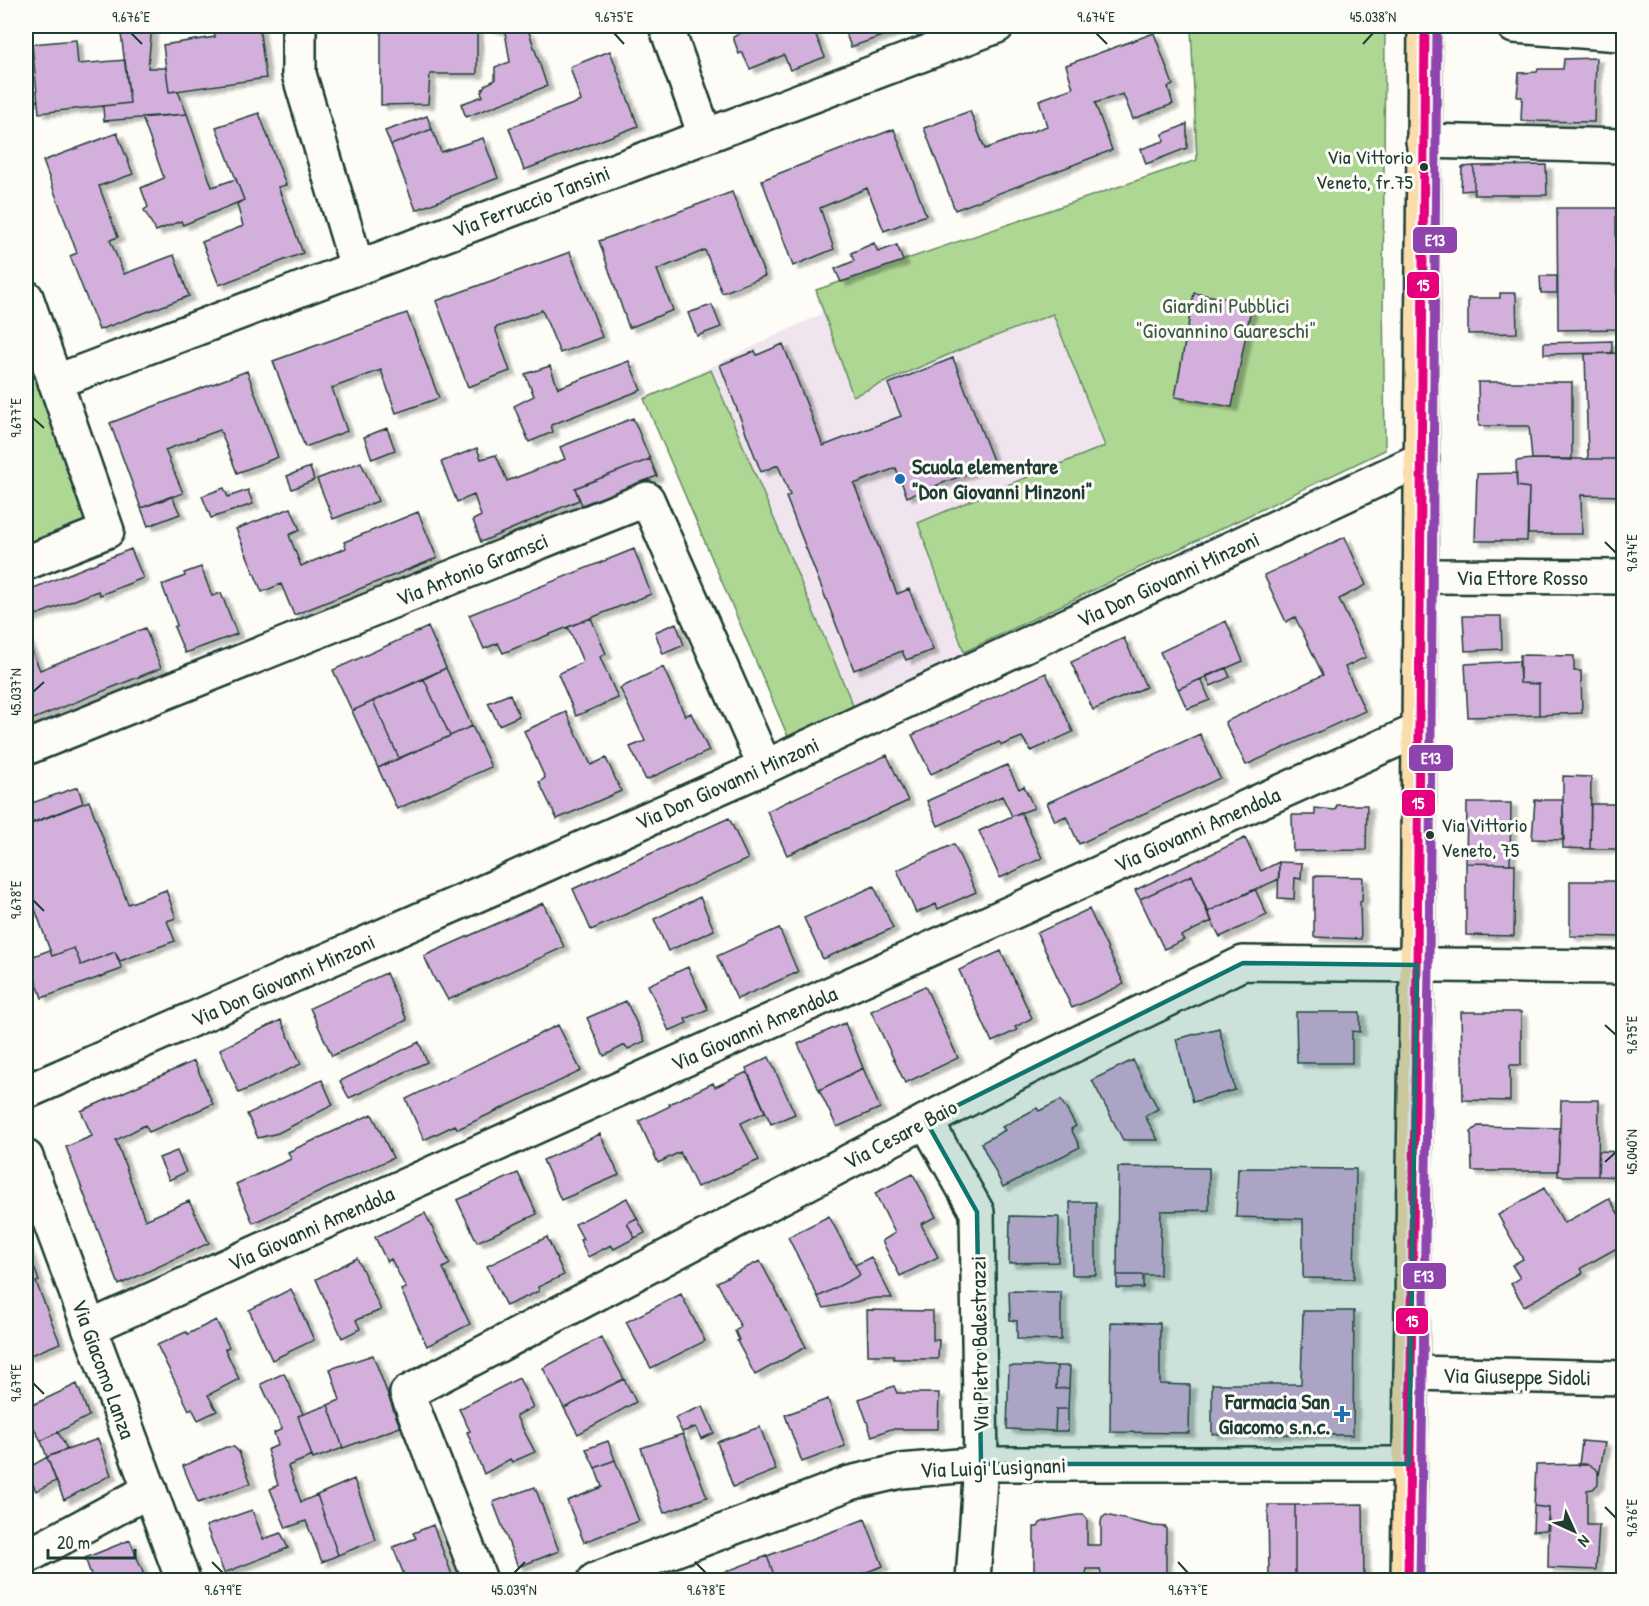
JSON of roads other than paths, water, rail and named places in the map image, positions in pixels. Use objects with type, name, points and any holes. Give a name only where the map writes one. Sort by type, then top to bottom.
[{"type":"main road","points":[[1408,1581],[1417,965],[1425,26]]},
{"type":"street","points":[[299,26],[299,74],[357,267]]},
{"type":"street","points":[[666,26],[705,135]]},
{"type":"street","name":"Via Ferruccio Tansini","points":[[55,382],[997,26]]},
{"type":"street","points":[[1514,26],[1620,34]]},
{"type":"street","points":[[1423,141],[1623,146]]},
{"type":"street","points":[[26,297],[32,338],[55,382],[107,531],[26,563]]},
{"type":"street","name":"Via Don Giovanni Minzoni","points":[[26,1092],[765,767],[1422,459]]},
{"type":"street","name":"Via Antonio Gramsci","points":[[26,748],[647,499],[765,767]]},
{"type":"street","name":"Via Ettore Rosso","points":[[1421,576],[1623,577]]},
{"type":"street","name":"Via Giovanni Amendola","points":[[89,1328],[1419,730]]},
{"type":"street","name":"Via Cesare Baio","points":[[480,1581],[407,1393],[1029,1067],[1242,963],[1623,967]]},
{"type":"street","name":"Via Pietro Balestrazzi","points":[[926,1121],[977,1212],[981,1464],[973,1581]]},
{"type":"street","name":"Via Giacomo Lanza","points":[[26,1157],[183,1581]]},
{"type":"street","name":"Via Giuseppe Sidoli","points":[[1411,1373],[1623,1378]]},
{"type":"street","name":"Via Luigi Lusignani","points":[[595,1581],[850,1483],[901,1471],[981,1464],[1409,1464]]},
{"type":"street","points":[[26,1557],[150,1490]]},
{"type":"place","name":"Via Vittorio Veneto, fr.75","points":[[1424,167]]},
{"type":"place","name":"Scuola elementare \"Don Giovanni Minzoni\"","points":[[900,479]]},
{"type":"place","name":"Via Vittorio Veneto, 75","points":[[1430,835]]},
{"type":"place","name":"Farmacia San Giacomo s.n.c.","points":[[1342,1414]]},
{"type":"park label","name":"Giardini Pubblici \"Giovannino Guareschi\"","points":[[1226,318]]}]
